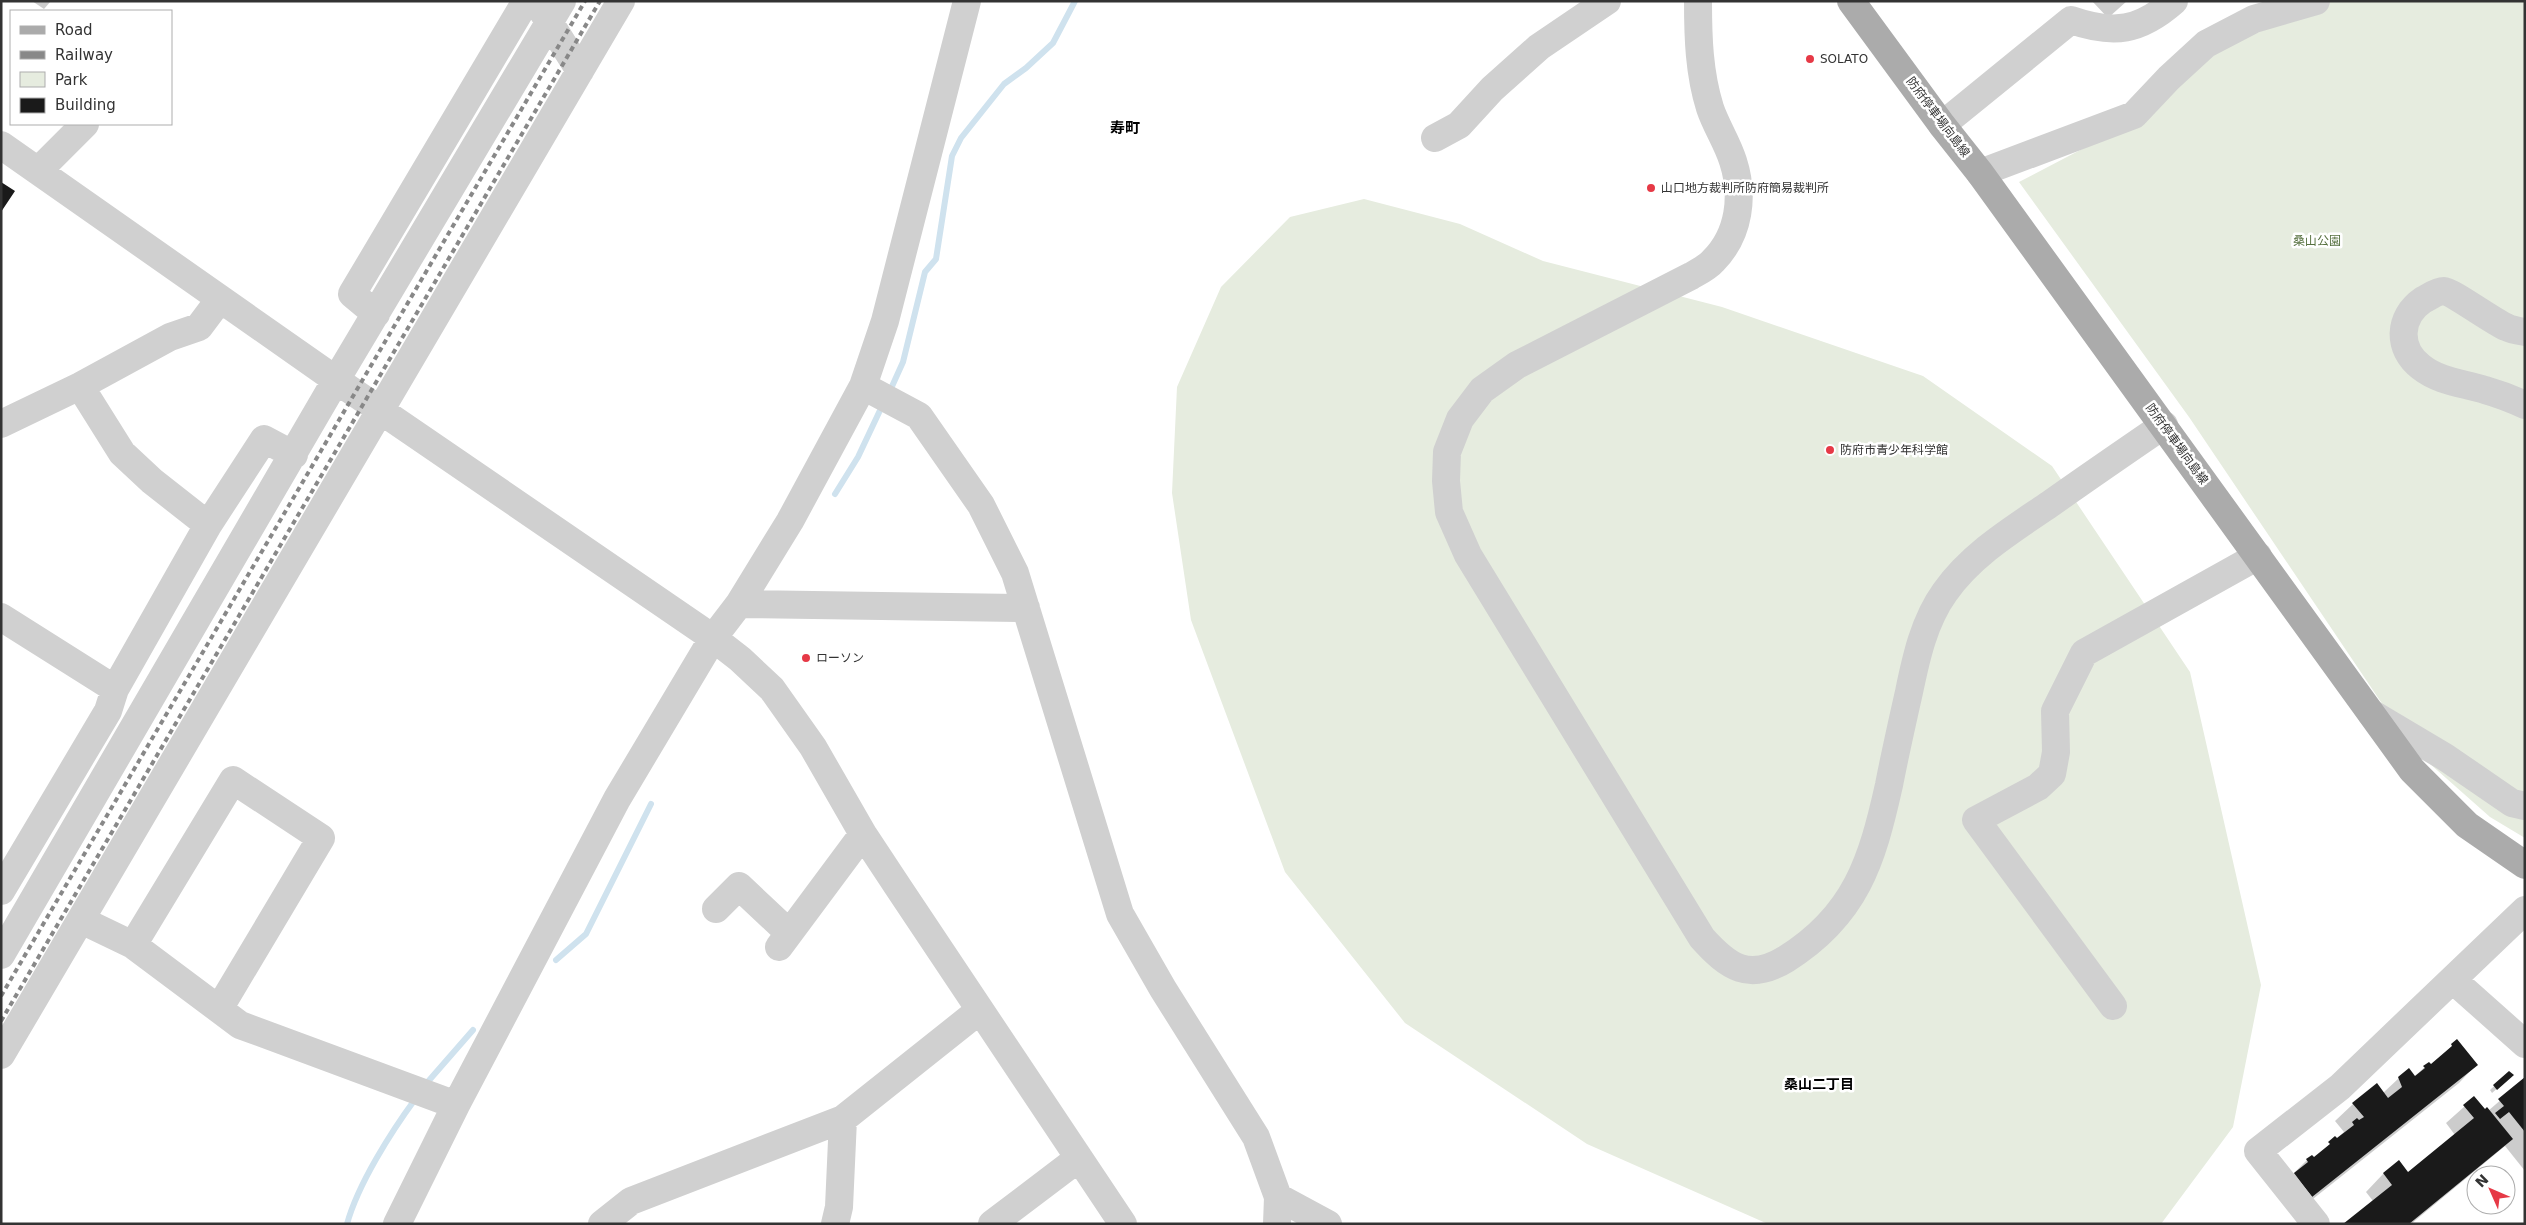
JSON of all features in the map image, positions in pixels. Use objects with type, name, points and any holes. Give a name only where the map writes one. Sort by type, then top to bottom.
[{"type":"main road","name":"防府停車場向島線","points":[[1852,1],[2164,425],[2412,770],[2467,825],[2525,865]]},
{"type":"street","points":[[376,314],[352,294],[526,1]]},
{"type":"street","points":[[1,1055],[621,1]]},
{"type":"street","points":[[397,1224],[456,1105],[617,799],[713,638],[739,604],[790,521],[863,386],[885,321],[967,1]]},
{"type":"street","points":[[1435,138],[1459,125],[1492,90],[1539,47],[1607,1]]},
{"type":"street","points":[[1698,1],[1699,56],[1710,108],[1733,160],[1740,188],[1738,216],[1728,239],[1713,261],[1692,276],[1517,365],[1482,390],[1460,419],[1447,452],[1446,481],[1449,512],[1468,555],[1702,938],[1722,960],[1747,971],[1774,967],[1800,951],[1826,929],[1849,899],[1863,876],[1878,832],[1914,671],[1927,624],[1944,593],[1972,560],[2164,425]]},
{"type":"street","points":[[1942,125],[2071,20],[2095,28],[2122,30],[2157,17],[2174,1]]},
{"type":"street","points":[[1980,173],[2134,115],[2168,78],[2206,44],[2254,19],[2316,1]]},
{"type":"street","points":[[1,955],[294,456],[549,8]]},
{"type":"street","points":[[549,8],[580,71]]},
{"type":"street","points":[[38,171],[84,125]]},
{"type":"street","points":[[1,145],[380,411],[713,638],[740,659],[772,689],[813,747],[863,834],[1123,1224]]},
{"type":"street","points":[[2525,332],[2508,328],[2470,306],[2455,294],[2444,291],[2431,295],[2414,306],[2405,321],[2403,340],[2410,355],[2430,374],[2448,381],[2499,394],[2525,405]]},
{"type":"street","points":[[1,424],[80,386],[170,337],[199,327],[220,298]]},
{"type":"street","points":[[80,386],[122,453],[152,481],[208,525]]},
{"type":"street","points":[[863,386],[919,416],[981,505],[1015,573],[1120,914],[1163,989],[1256,1137],[1278,1197],[1277,1224]]},
{"type":"street","points":[[1,891],[108,711],[115,690],[208,525],[264,439],[294,456]]},
{"type":"street","points":[[2114,1006],[1976,820],[2038,787],[2052,774],[2056,752],[2055,710],[2084,653],[2258,556]]},
{"type":"street","points":[[739,604],[1026,608]]},
{"type":"street","points":[[1,617],[115,690]]},
{"type":"street","points":[[2371,713],[2444,757],[2512,803],[2525,806]]},
{"type":"street","points":[[133,945],[233,780],[321,838],[220,1009]]},
{"type":"street","points":[[716,909],[739,886],[784,940],[863,834]]},
{"type":"street","points":[[2316,1224],[2258,1151],[2340,1087],[2525,910]]},
{"type":"street","points":[[81,920],[133,945],[240,1025],[456,1105]]},
{"type":"street","points":[[2453,980],[2525,1044]]},
{"type":"street","points":[[602,1224],[631,1201],[843,1118],[980,1010]]},
{"type":"street","points":[[835,1224],[838,1207],[843,1118]]},
{"type":"street","points":[[992,1224],[1079,1158]]},
{"type":"street","points":[[1278,1197],[1328,1224]]},
{"type":"green space","name":"桑山公園","points":[[2317,1],[2525,1],[2525,838],[2490,817],[2429,763],[2387,711],[2189,417],[2019,182],[2151,113],[2222,42]]},
{"type":"green space","points":[[1364,199],[1460,224],[1543,261],[1722,307],[1923,376],[2052,466],[2190,672],[2261,985],[2233,1127],[2161,1224],[1768,1224],[1587,1144],[1405,1023],[1285,872],[1191,620],[1172,493],[1177,387],[1221,287],[1290,217]]},
{"type":"building","points":[[1,182],[15,191],[1,212]]},
{"type":"building","points":[[2457,1039],[2478,1065],[2312,1197],[2294,1173],[2308,1162],[2306,1159],[2312,1155],[2314,1157],[2330,1144],[2328,1142],[2335,1136],[2337,1138],[2354,1125],[2352,1122],[2357,1118],[2359,1120],[2364,1117],[2352,1103],[2377,1083],[2388,1098],[2402,1087],[2398,1077],[2409,1068],[2415,1076],[2425,1068],[2423,1066],[2429,1062],[2431,1064],[2452,1046],[2451,1044]]},
{"type":"building","points":[[2509,1071],[2514,1075],[2497,1090],[2493,1085]]},
{"type":"building","points":[[2525,1077],[2525,1132],[2509,1112],[2500,1119],[2495,1113],[2504,1106],[2498,1099]]},
{"type":"building","points":[[2474,1096],[2485,1109],[2487,1107],[2513,1139],[2481,1165],[2466,1165],[2466,1177],[2409,1224],[2343,1224],[2392,1185],[2383,1173],[2399,1160],[2408,1172],[2474,1118],[2463,1105]]},
{"type":"waterway","points":[[889,393],[903,362],[925,272],[936,259],[952,156],[961,138],[1004,84],[1026,68],[1053,43],[1075,1]]},
{"type":"waterway","points":[[835,494],[858,457],[883,404]]},
{"type":"waterway","points":[[556,960],[586,934],[651,804]]},
{"type":"waterway","points":[[425,1085],[473,1030]]},
{"type":"waterway","points":[[347,1224],[359,1192],[376,1159],[416,1098]]},
{"type":"railway","points":[[1,996],[585,1]]},
{"type":"railway","points":[[1,1021],[600,1]]},
{"type":"place","name":"SOLATO","points":[[1810,59]]},
{"type":"place","name":"山口地方裁判所防府簡易裁判所","points":[[1651,188]]},
{"type":"place","name":"防府市青少年科学館","points":[[1830,450]]},
{"type":"place","name":"ローソン","points":[[806,658]]},
{"type":"district","name":"寿町","points":[[1125,128]]},
{"type":"district","name":"桑山二丁目","points":[[1819,1084]]}]
